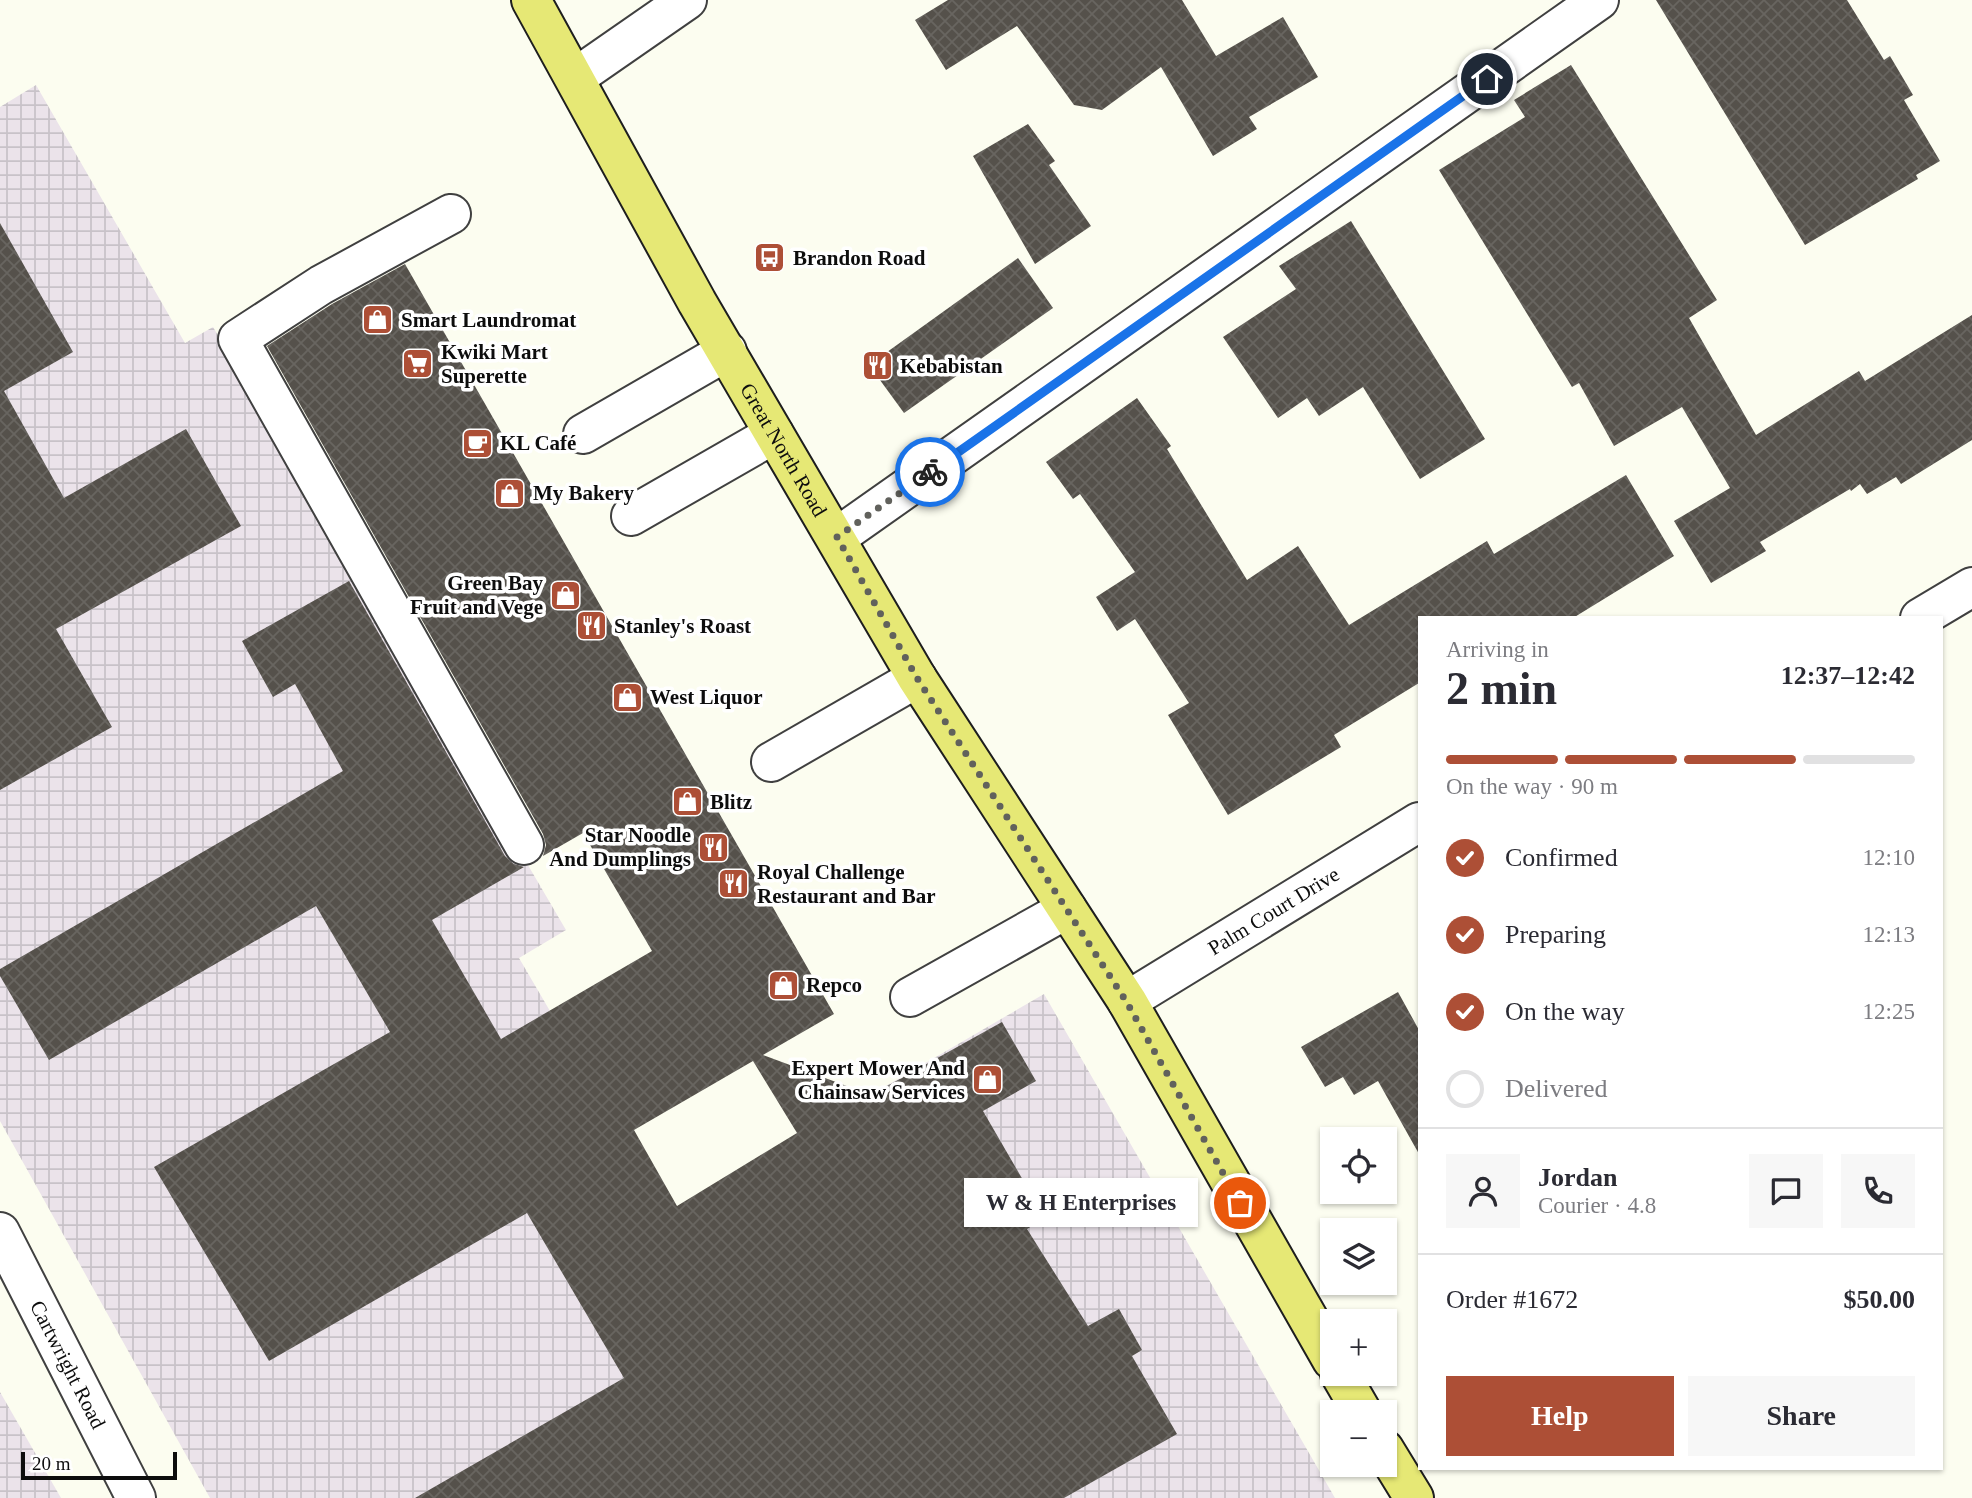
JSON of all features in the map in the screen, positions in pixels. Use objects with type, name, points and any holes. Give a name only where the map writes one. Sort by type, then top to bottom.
[{"type":"main road","name":"Great North Road","points":[[531,0],[576,77],[696,302],[837,537],[917,678],[1126,1001],[1320,1339]]},
{"type":"main road","points":[[1397,1470],[1414,1498]]},
{"type":"street","points":[[576,77],[687,0]]},
{"type":"street","points":[[837,537],[1599,0]]},
{"type":"street","points":[[451,214],[321,285],[238,339],[524,845]]},
{"type":"street","points":[[583,434],[727,351]]},
{"type":"street","points":[[631,516],[774,434]]},
{"type":"street","points":[[1923,616],[1972,587]]},
{"type":"street","points":[[771,762],[917,678]]},
{"type":"street","name":"Palm Court Drive","points":[[1126,1001],[1418,823]]},
{"type":"street","points":[[910,997],[1068,909]]},
{"type":"street","name":"Cartwright Road","points":[[0,1232],[136,1498]]},
{"type":"shaded area","points":[[36,85],[185,343],[213,327],[566,930],[519,958],[668,1213],[1044,994],[1320,1472],[1320,1477],[1323,1477],[1335,1498],[210,1498],[0,1121],[0,107]]},
{"type":"shaded area","points":[[0,1392],[61,1498],[0,1498]]},
{"type":"building","points":[[948,0],[1182,0],[1216,56],[1283,17],[1318,77],[1249,117],[1257,129],[1213,156],[1161,67],[1102,110],[1074,105],[1017,26],[946,70],[915,20]]},
{"type":"building","points":[[1656,0],[1847,0],[1884,60],[1890,56],[1913,95],[1904,100],[1940,161],[1916,175],[1918,179],[1805,245]]},
{"type":"building","points":[[1571,65],[1717,300],[1689,318],[1756,435],[1859,371],[1865,381],[1972,315],[1972,440],[1901,484],[1896,477],[1867,494],[1860,484],[1851,491],[1850,489],[1760,542],[1766,551],[1711,583],[1674,521],[1730,488],[1682,407],[1614,446],[1579,383],[1572,387],[1439,170],[1525,117],[1514,100]]},
{"type":"building","points":[[1028,124],[1055,161],[1049,165],[1091,226],[1035,264],[973,156]]},
{"type":"building","points":[[1351,221],[1485,439],[1420,479],[1363,387],[1319,416],[1307,398],[1278,418],[1223,337],[1296,289],[1279,266]]},
{"type":"building","points":[[0,223],[73,352],[4,391],[64,498],[186,429],[241,526],[56,629],[112,727],[0,790]]},
{"type":"building","points":[[1018,258],[1053,308],[904,413],[869,365]]},
{"type":"building","points":[[405,264],[834,1014],[763,1055],[871,1095],[1002,1022],[1036,1081],[983,1111],[1045,1218],[1027,1229],[1088,1326],[1119,1309],[1142,1350],[1132,1356],[1177,1434],[1064,1498],[415,1498],[624,1378],[527,1213],[269,1361],[154,1167],[390,1032],[316,906],[49,1060],[0,976],[0,969],[343,771],[295,684],[273,697],[242,641],[349,581],[505,856],[514,864],[524,867],[432,920],[501,1039],[652,951],[583,833],[543,856],[546,845],[543,834],[267,346],[332,304]],"holes":[[[753,1061],[797,1133],[677,1206],[634,1130]]]},
{"type":"building","points":[[1137,398],[1171,446],[1167,449],[1247,580],[1298,546],[1349,625],[1487,541],[1494,554],[1626,475],[1674,556],[1576,616],[1418,616],[1418,684],[1334,735],[1341,747],[1228,815],[1168,715],[1189,703],[1135,619],[1117,631],[1096,597],[1135,572],[1080,494],[1073,499],[1046,462]]},
{"type":"building","points":[[1398,992],[1418,1028],[1418,1152],[1378,1081],[1354,1095],[1343,1077],[1325,1087],[1301,1047]]},
{"type":"way so far","points":[[930,472],[837,537],[917,678],[1126,1001],[1240,1203]]},
{"type":"place","name":"Brandon Road","points":[[770,258]]},
{"type":"place","name":"Smart Laundromat","points":[[378,320]]},
{"type":"place","name":"Kwiki Mart Superette","points":[[418,364]]},
{"type":"place","name":"Kebabistan","points":[[877,366]]},
{"type":"place","name":"KL Café","points":[[477,443]]},
{"type":"place","name":"My Bakery","points":[[510,493]]},
{"type":"place","name":"Green Bay Fruit and Vege","points":[[566,595]]},
{"type":"place","name":"Stanley's Roast","points":[[591,626]]},
{"type":"place","name":"West Liquor","points":[[627,697]]},
{"type":"place","name":"Blitz","points":[[687,802]]},
{"type":"place","name":"Star Noodle And Dumplings","points":[[714,847]]},
{"type":"place","name":"Royal Challenge Restaurant and Bar","points":[[734,884]]},
{"type":"place","name":"Repco","points":[[783,985]]},
{"type":"place","name":"Expert Mower And Chainsaw Services","points":[[988,1080]]},
{"type":"place","name":"W & H Enterprises","points":[[1240,1203]]},
{"type":"route","points":[[930,472],[1487,79]]}]
